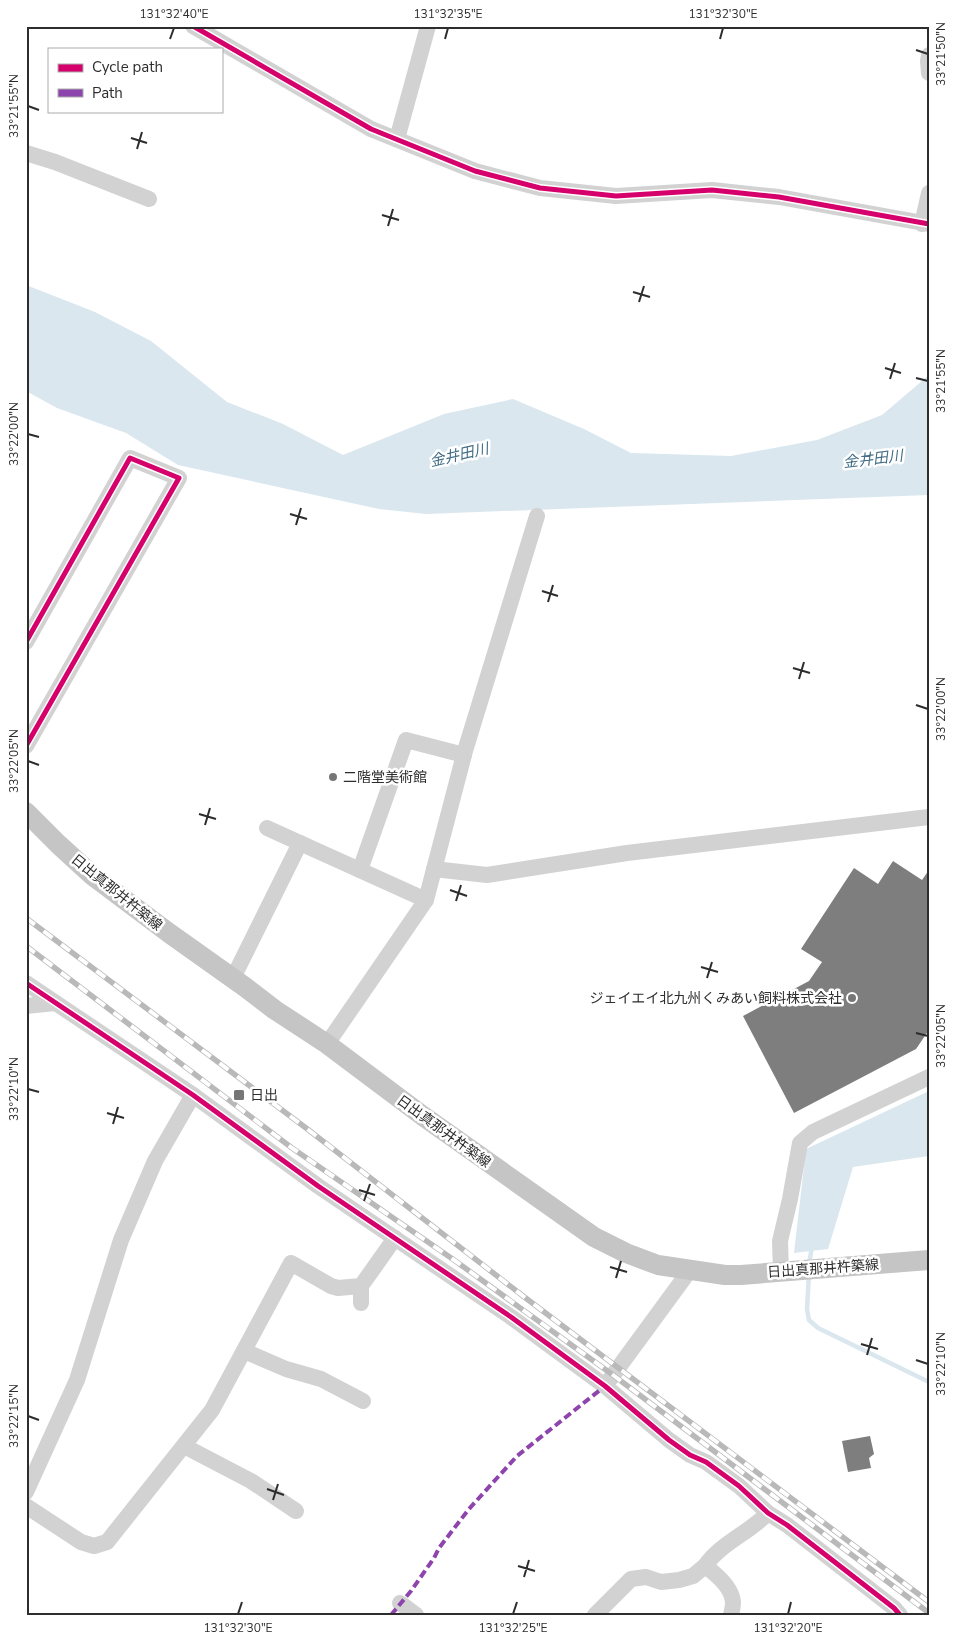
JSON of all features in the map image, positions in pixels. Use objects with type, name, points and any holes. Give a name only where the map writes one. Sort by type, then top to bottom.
[{"type":"main road","name":"日出真那井杵築線","points":[[26,812],[93,876],[169,933],[275,1010],[327,1044],[423,1116],[594,1237],[626,1253],[658,1265],[725,1275],[929,1260]]},
{"type":"street","points":[[193,26],[371,129],[475,172],[540,188],[616,196],[712,190],[779,197],[925,224],[929,193]]},
{"type":"street","points":[[397,140],[428,26]]},
{"type":"street","points":[[929,55],[929,73]]},
{"type":"street","points":[[26,153],[55,162],[149,199]]},
{"type":"street","points":[[26,642],[130,458],[179,478],[26,746]]},
{"type":"street","points":[[327,1044],[426,900],[464,755],[537,516]]},
{"type":"street","points":[[360,870],[406,740],[464,755]]},
{"type":"street","points":[[434,869],[487,875],[627,853],[929,817]]},
{"type":"street","points":[[267,828],[426,900]]},
{"type":"street","points":[[233,978],[300,843]]},
{"type":"street","points":[[26,983],[193,1095],[318,1186],[511,1316],[605,1386],[669,1440],[690,1455],[706,1462],[739,1486],[768,1513],[787,1525],[894,1608],[900,1615]]},
{"type":"street","points":[[26,1006],[55,1003]]},
{"type":"street","points":[[781,1272],[780,1241],[800,1143],[813,1132],[929,1077]]},
{"type":"street","points":[[26,1492],[77,1380],[125,1231],[155,1161],[193,1095]]},
{"type":"street","points":[[26,1506],[81,1542],[94,1546],[106,1542],[212,1410],[291,1263],[331,1286],[361,1294],[395,1238]]},
{"type":"street","points":[[605,1386],[690,1270]]},
{"type":"street","points":[[244,1351],[286,1369],[321,1379],[363,1401]]},
{"type":"street","points":[[184,1446],[251,1481],[296,1511]]},
{"type":"street","points":[[595,1615],[631,1579],[646,1577],[661,1582],[693,1576],[705,1566],[712,1556],[760,1522],[768,1513]]},
{"type":"street","points":[[705,1566],[719,1577],[726,1586],[733,1601],[731,1615]]},
{"type":"street","points":[[400,1603],[416,1615]]},
{"type":"water","name":"金井田川","points":[[26,285],[95,312],[151,341],[227,402],[283,424],[343,455],[444,414],[513,399],[584,429],[631,453],[731,456],[817,440],[882,415],[929,375],[929,495],[426,514],[379,509],[178,465],[126,433],[57,408],[26,391]]},
{"type":"water","points":[[929,1091],[929,1156],[853,1167],[828,1249],[794,1253],[806,1149]]},
{"type":"building","name":"ジェイエイ北九州くみあい飼料株式会社","points":[[893,861],[922,880],[929,870],[929,1030],[916,1049],[794,1113],[743,1016],[809,981],[822,962],[801,949],[854,868],[878,884]]},
{"type":"building","points":[[870,1436],[874,1454],[869,1458],[871,1468],[848,1472],[842,1441]]},
{"type":"waterway","points":[[809,1264],[812,1247]]},
{"type":"waterway","points":[[809,1274],[807,1309],[809,1320],[818,1328],[929,1382]]},
{"type":"railway","points":[[26,918],[306,1128],[523,1296],[929,1602]]},
{"type":"railway","points":[[26,946],[292,1148],[454,1260],[613,1375],[929,1613]]},
{"type":"marked path","points":[[391,1615],[411,1591],[439,1548],[469,1509],[517,1456],[605,1386]]},
{"type":"cycle path","points":[[193,26],[371,129],[475,171],[540,188],[616,196],[712,190],[779,197],[929,224]]},
{"type":"cycle path","points":[[26,642],[130,458],[179,478],[26,746]]},
{"type":"cycle path","points":[[26,983],[193,1095],[318,1186],[511,1317],[605,1386],[669,1440],[690,1455],[706,1462],[739,1486],[768,1513],[787,1525],[894,1608],[900,1615]]},
{"type":"place","name":"二階堂美術館","points":[[333,777]]},
{"type":"place","name":"ジェイエイ北九州くみあい飼料株式会社","points":[[852,998]]},
{"type":"place","name":"日出","points":[[239,1095]]}]
